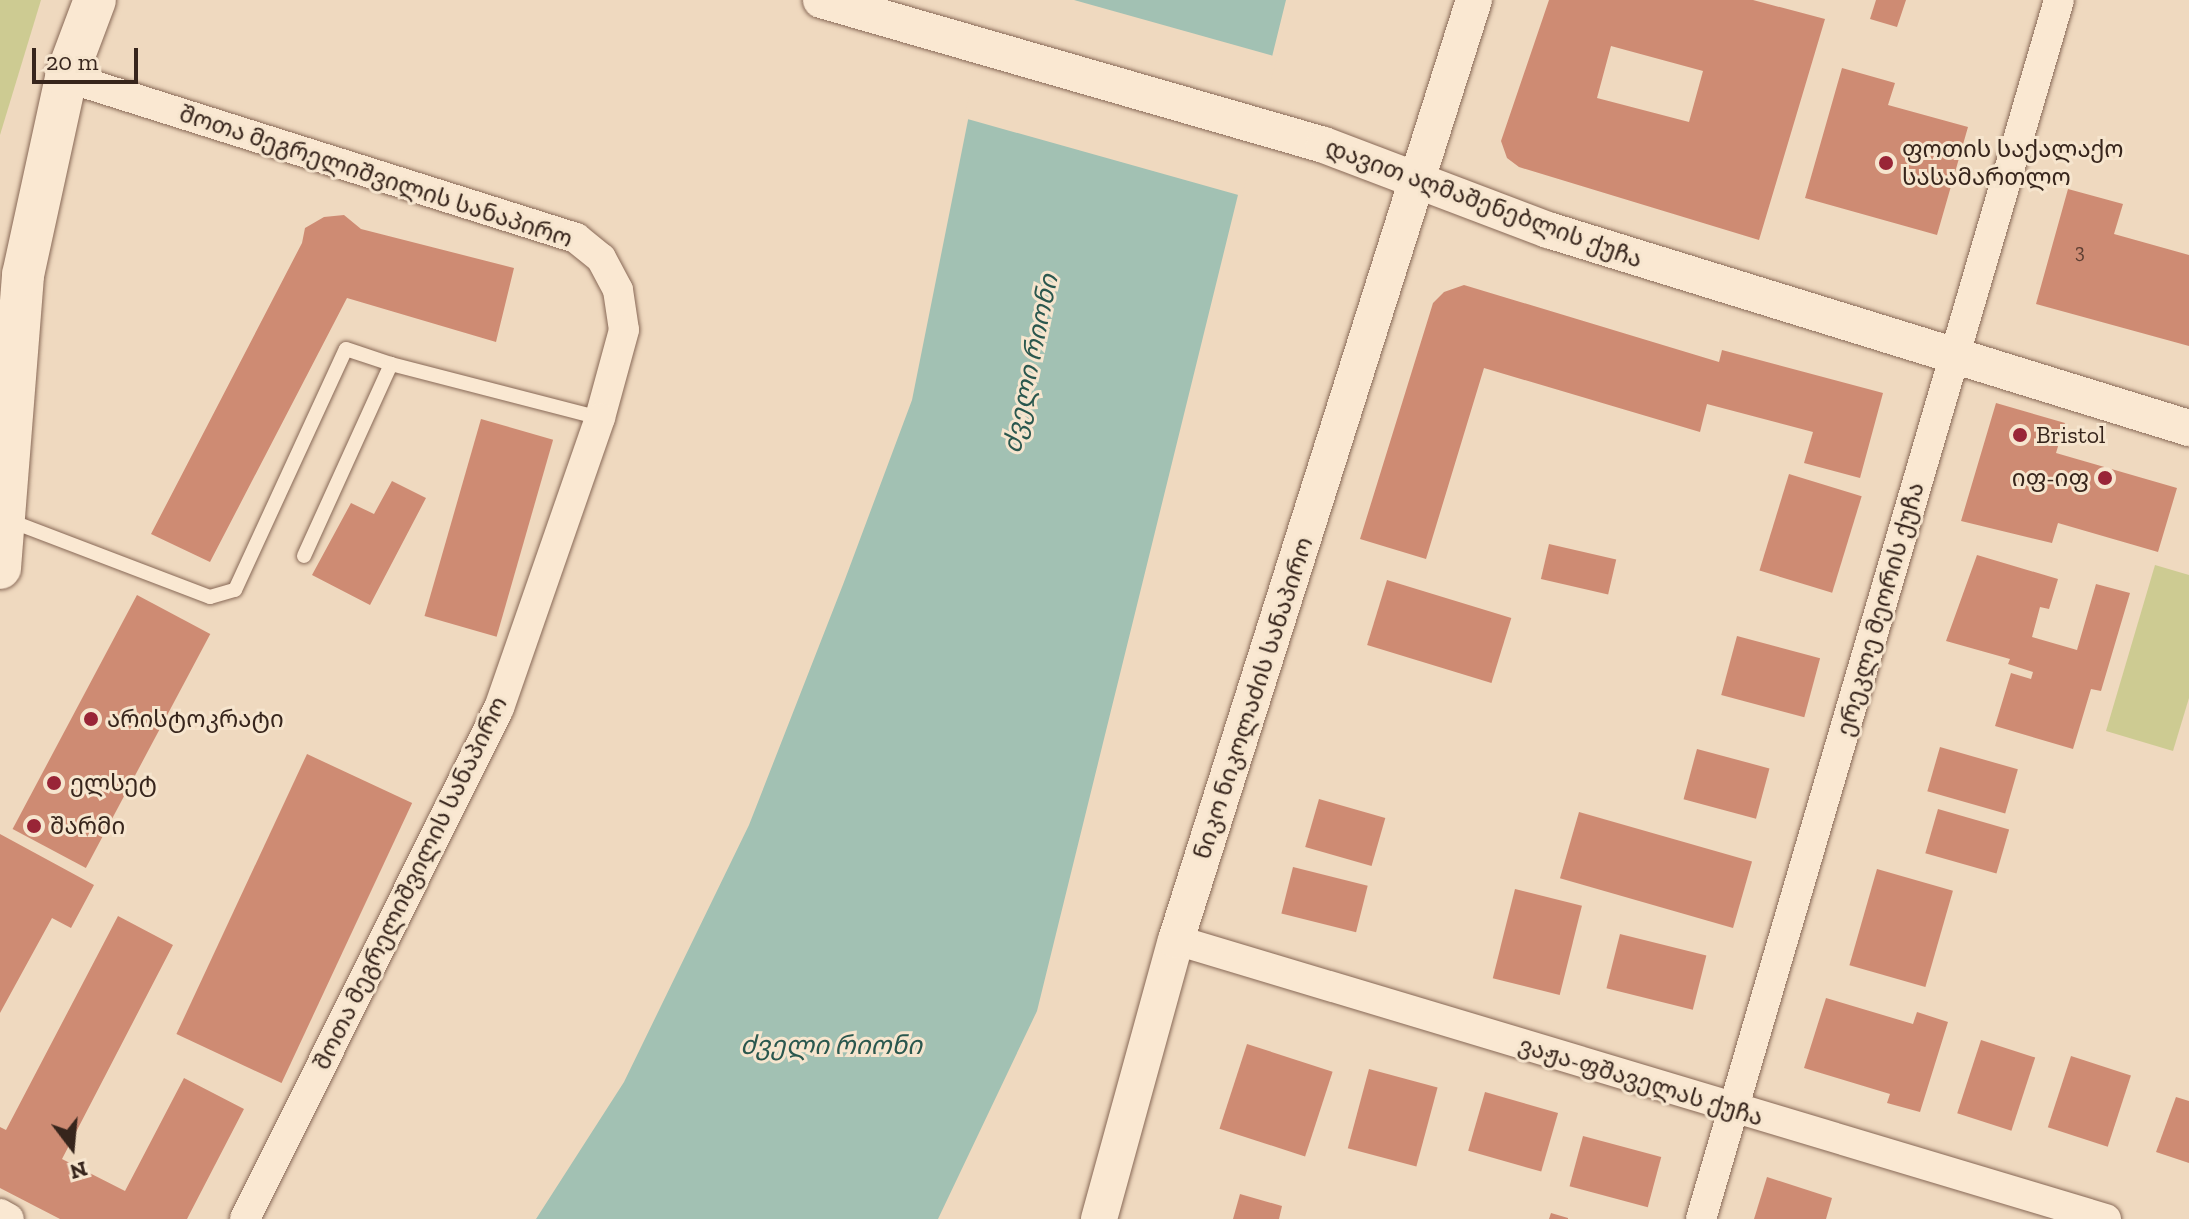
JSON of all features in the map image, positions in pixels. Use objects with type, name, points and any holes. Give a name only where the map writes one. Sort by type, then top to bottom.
[{"type":"main road","points":[[0,568],[11,286],[66,77],[95,0]]},
{"type":"street","name":"დავით აღმაშენებლის ქუჩა","points":[[821,0],[1324,145],[1548,230],[2189,428]]},
{"type":"street","name":"ნიკო ნიკოლაძის სანაპირო","points":[[1099,1219],[1176,940],[1474,0]]},
{"type":"street","name":"ერეკლე მეორის ქუჩა","points":[[1701,1219],[2059,0]]},
{"type":"street","name":"შოთა მეგრელიშვილის სანაპირო","points":[[66,77],[576,238],[601,258],[618,290],[624,330],[600,418],[499,708],[245,1219]]},
{"type":"street","name":"ვაჟა-ფშაველას ქუჩა","points":[[1176,940],[2106,1219]]},
{"type":"street","points":[[0,1214],[9,1219]]},
{"type":"lane","points":[[2,518],[210,597],[235,590],[346,349],[391,364],[600,418]]},
{"type":"lane","points":[[304,556],[391,364]]},
{"type":"shaded area","points":[[0,0],[41,0],[0,135]]},
{"type":"shaded area","points":[[2155,565],[2189,575],[2189,698],[2173,751],[2106,731]]},
{"type":"water","name":"ძველი რიონი","points":[[992,0],[1286,0],[1037,1011],[938,1219],[536,1219],[624,1082],[749,825],[844,582],[912,400]]},
{"type":"pier","points":[[988,0],[1074,0],[1277,57],[1242,196],[964,118]]},
{"type":"building","points":[[1549,0],[1753,0],[1825,19],[1759,240],[1519,167],[1507,158],[1501,141]],"holes":[[[1611,46],[1703,71],[1689,122],[1597,98]]]},
{"type":"building","points":[[1876,0],[1906,0],[1897,27],[1870,19]]},
{"type":"building","name":"ფოთის საქალაქო სასამართლო","points":[[1842,68],[1895,83],[1888,105],[1968,127],[1937,235],[1805,198]]},
{"type":"building","points":[[2068,189],[2123,204],[2114,234],[2189,255],[2189,346],[2036,304]]},
{"type":"building","points":[[344,215],[361,229],[514,268],[496,342],[347,298],[210,562],[151,534],[302,243],[305,228],[324,217]]},
{"type":"building","points":[[1464,285],[1719,362],[1722,350],[1883,393],[1860,478],[1804,463],[1813,432],[1707,404],[1700,432],[1484,368],[1426,559],[1360,539],[1433,303],[1444,292]]},
{"type":"building","points":[[1996,403],[2065,423],[2056,453],[2177,488],[2158,552],[2058,523],[2052,543],[1961,521]]},
{"type":"building","points":[[481,419],[553,440],[497,637],[424,616]]},
{"type":"building","points":[[1789,474],[1862,496],[1832,593],[1759,571]]},
{"type":"building","points":[[392,481],[426,498],[370,605],[312,575],[351,503],[374,514]]},
{"type":"building","points":[[1549,544],[1616,560],[1608,595],[1541,579]]},
{"type":"building","points":[[1977,555],[2058,579],[2049,609],[2040,607],[2032,637],[2077,650],[2096,584],[2130,593],[2101,691],[2091,689],[2073,749],[1995,726],[2011,673],[2031,679],[2033,672],[2008,664],[2010,659],[1946,641]]},
{"type":"building","points":[[1387,580],[1511,618],[1491,683],[1367,645]]},
{"type":"building","points":[[137,595],[210,634],[86,868],[13,829]]},
{"type":"building","points":[[1737,636],[1820,658],[1804,717],[1721,695]]},
{"type":"building","points":[[1940,747],[2018,769],[2005,814],[1927,791]]},
{"type":"building","points":[[1697,749],[1769,768],[1756,819],[1684,799]]},
{"type":"building","points":[[307,754],[412,803],[282,1083],[176,1034]]},
{"type":"building","points":[[1319,799],[1385,818],[1372,866],[1305,847]]},
{"type":"building","points":[[1938,809],[2009,829],[1996,874],[1925,853]]},
{"type":"building","points":[[1579,812],[1752,862],[1733,928],[1560,878]]},
{"type":"building","points":[[0,834],[94,885],[71,928],[52,918],[0,1013]]},
{"type":"building","points":[[1293,867],[1368,886],[1356,932],[1281,914]]},
{"type":"building","points":[[1877,869],[1953,891],[1925,987],[1849,965]]},
{"type":"building","points":[[1515,889],[1582,906],[1560,995],[1493,978]]},
{"type":"building","points":[[118,916],[173,945],[62,1159],[125,1191],[184,1078],[244,1109],[187,1219],[60,1219],[0,1188],[0,1127],[6,1130]]},
{"type":"building","points":[[1620,934],[1706,956],[1693,1010],[1606,988]]},
{"type":"building","points":[[1826,998],[1913,1024],[1917,1012],[1948,1022],[1920,1112],[1887,1103],[1890,1094],[1804,1068]]},
{"type":"building","points":[[1981,1040],[2035,1058],[2011,1131],[1957,1113]]},
{"type":"building","points":[[1247,1044],[1333,1072],[1305,1156],[1219,1129]]},
{"type":"building","points":[[2071,1056],[2131,1075],[2108,1147],[2048,1127]]},
{"type":"building","points":[[1369,1069],[1438,1087],[1416,1167],[1348,1148]]},
{"type":"building","points":[[1485,1092],[1558,1113],[1541,1172],[1468,1151]]},
{"type":"building","points":[[2176,1097],[2189,1101],[2189,1163],[2156,1152]]},
{"type":"building","points":[[1583,1136],[1661,1157],[1648,1207],[1570,1186]]},
{"type":"building","points":[[1767,1177],[1832,1198],[1826,1219],[1754,1219]]},
{"type":"building","points":[[1240,1194],[1282,1206],[1279,1219],[1233,1219]]},
{"type":"building","points":[[1551,1213],[1568,1218],[1568,1219],[1549,1219]]},
{"type":"place","name":"ფოთის საქალაქო სასამართლო","points":[[1886,163]]},
{"type":"place","name":"Bristol","points":[[2020,435]]},
{"type":"place","name":"იფ-იფ","points":[[2105,478]]},
{"type":"place","name":"არისტოკრატი","points":[[91,719]]},
{"type":"place","name":"ელსეტ","points":[[54,783]]},
{"type":"place","name":"შარმი","points":[[34,826]]}]
